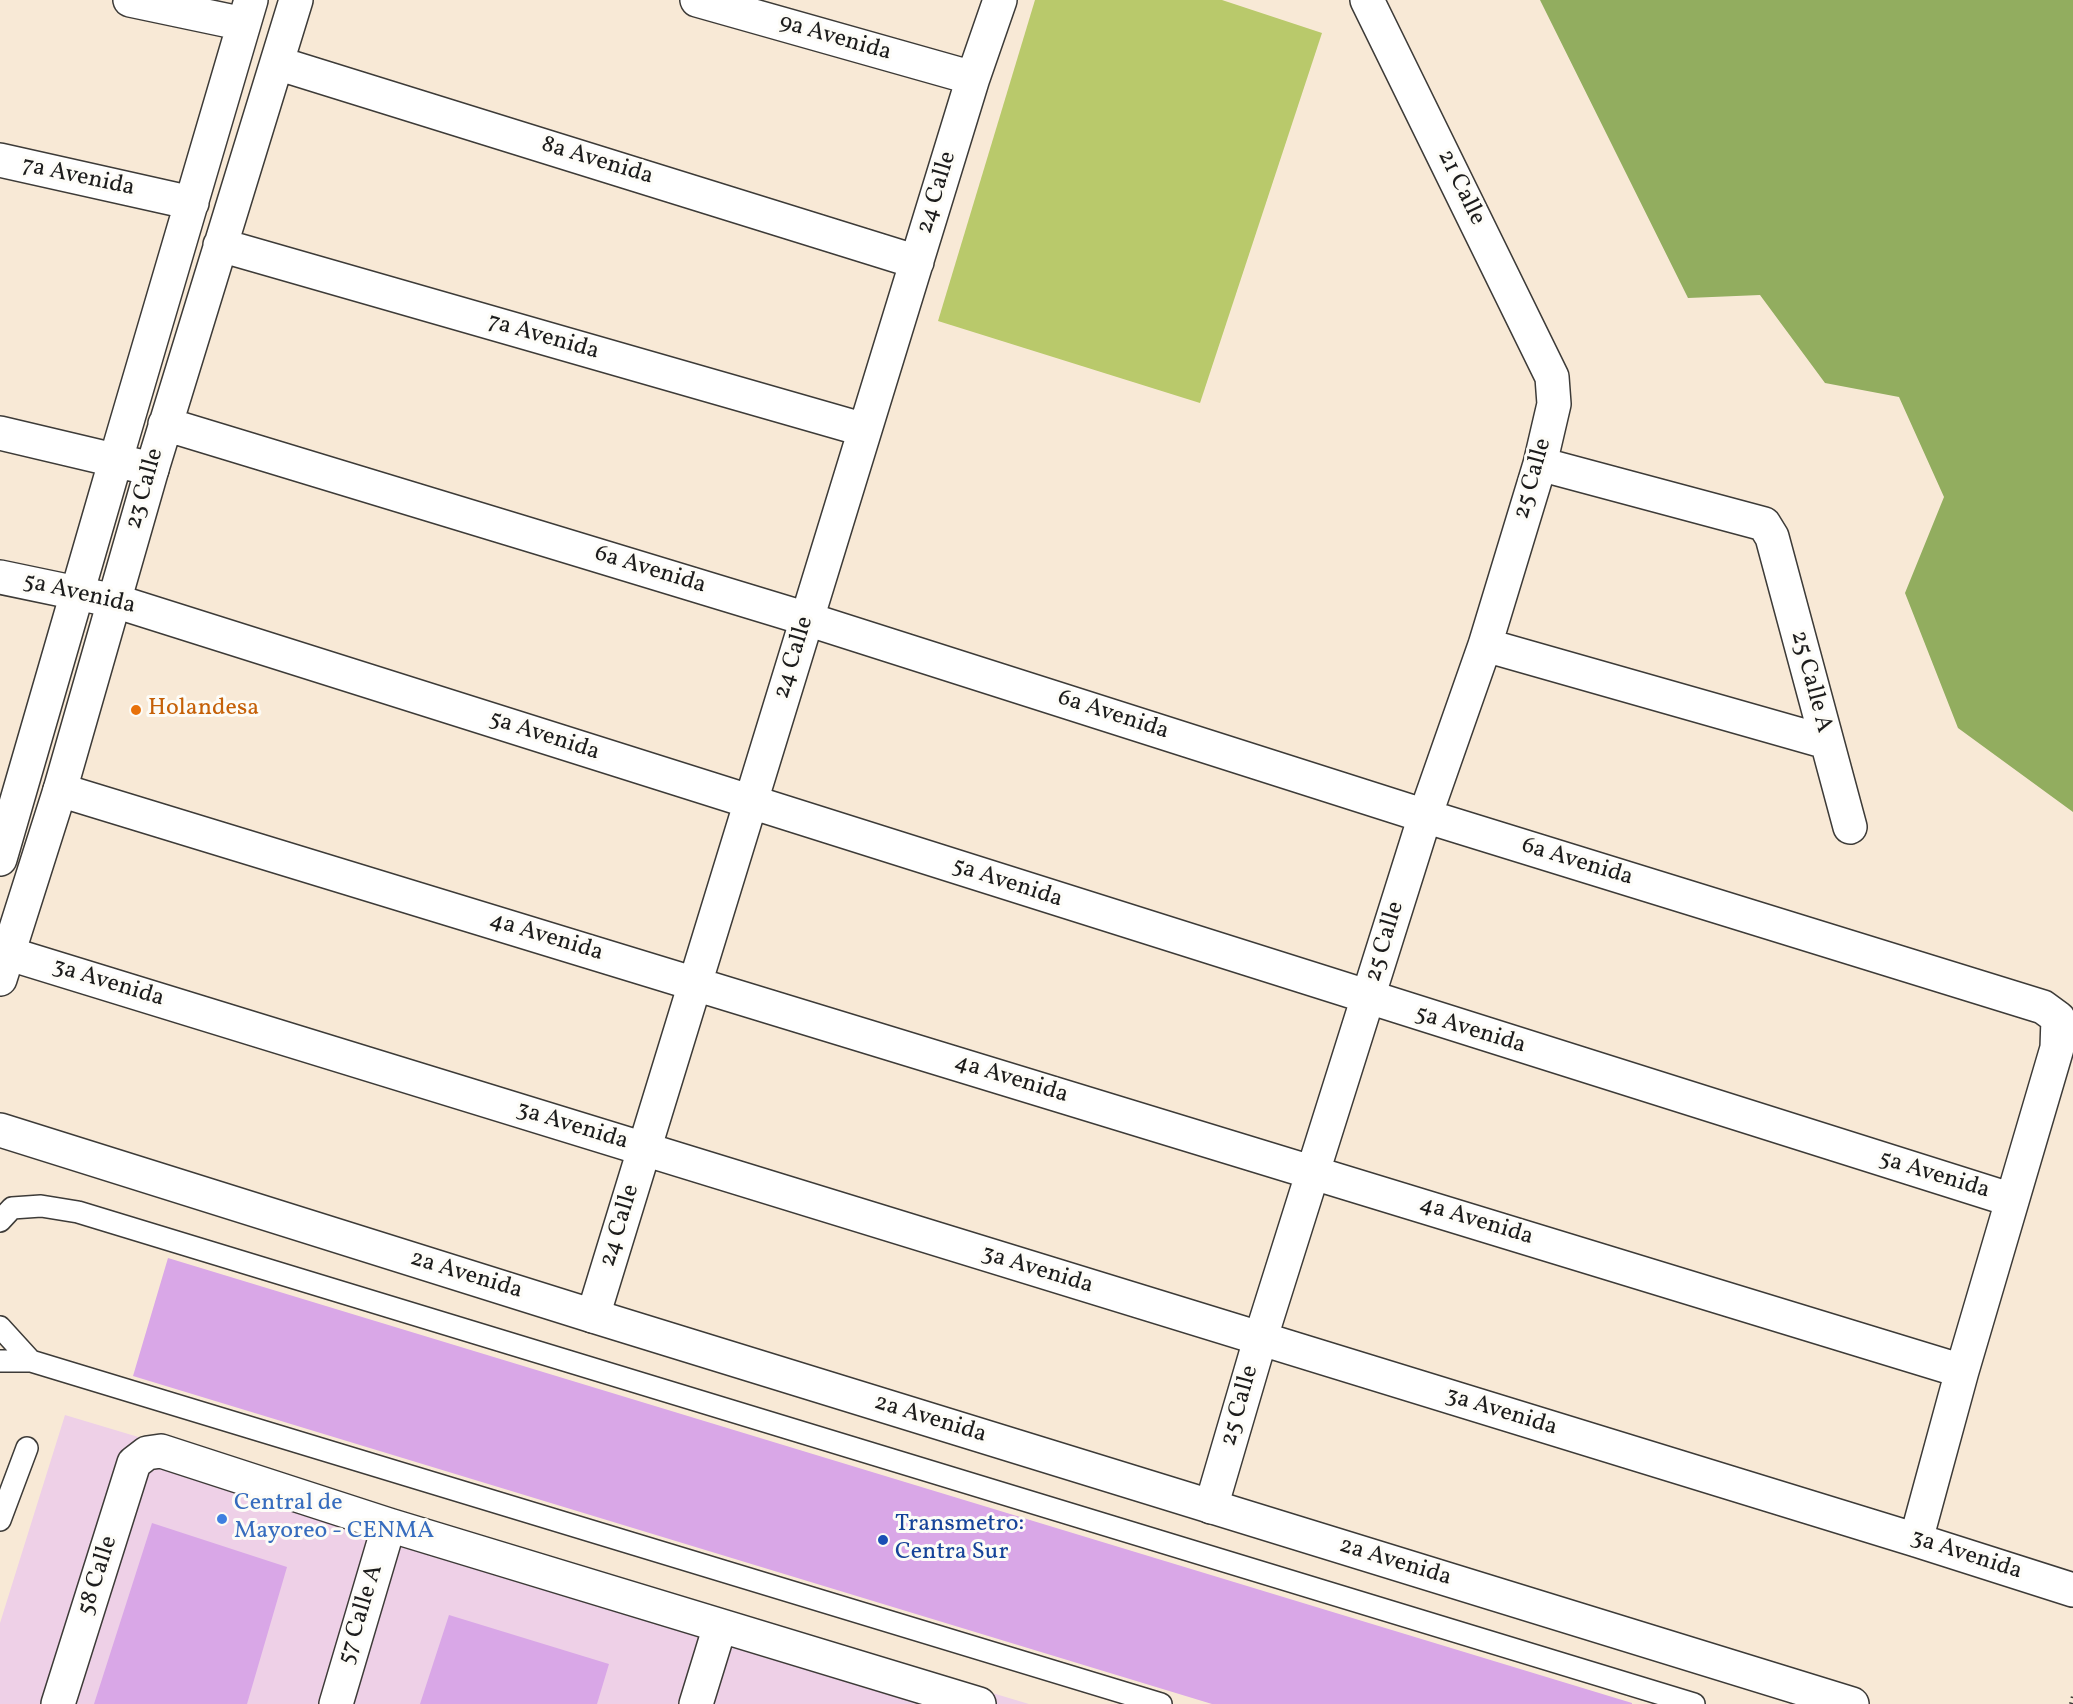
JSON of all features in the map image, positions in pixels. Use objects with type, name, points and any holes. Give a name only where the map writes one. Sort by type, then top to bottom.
[{"type":"street","points":[[130,0],[248,12]]},
{"type":"street","name":"23 Calle","points":[[3,961],[60,790],[165,424],[296,0]]},
{"type":"street","name":"9a Avenida","points":[[697,0],[973,78]]},
{"type":"street","name":"24 Calle","points":[[592,1316],[973,78],[1000,0]]},
{"type":"street","name":"21 Calle","points":[[1367,0],[1552,377]]},
{"type":"street","name":"23 Calle","points":[[0,859],[10,791],[79,594],[116,459],[248,12]]},
{"type":"street","name":"8a Avenida","points":[[277,63],[917,262]]},
{"type":"street","name":"7a Avenida","points":[[0,160],[192,203]]},
{"type":"street","name":"7a Avenida","points":[[220,245],[865,430]]},
{"type":"street","name":"25 Calle","points":[[1211,1507],[1260,1340],[1425,816],[1485,645],[1540,464],[1554,404],[1552,377]]},
{"type":"street","name":"6a Avenida","points":[[165,424],[807,619],[1425,816],[2043,1007],[2058,1018],[2057,1048],[2012,1200]]},
{"type":"street","points":[[0,433],[152,469]]},
{"type":"street","name":"25 Calle A","points":[[1540,464],[1764,524],[1772,537],[1850,827]]},
{"type":"street","name":"5a Avenida","points":[[0,577],[116,601],[1368,999],[2012,1200]]},
{"type":"street","points":[[1485,645],[1826,742]]},
{"type":"street","name":"4a Avenida","points":[[60,790],[1962,1371]]},
{"type":"street","name":"3a Avenida","points":[[3,961],[644,1149],[2073,1590]]},
{"type":"street","name":"2a Avenida","points":[[3,1129],[592,1316],[1852,1704]]},
{"type":"street","points":[[1916,1540],[2012,1200]]},
{"type":"street","name":"58 Calle","points":[[58,1704],[134,1463],[147,1453],[161,1450],[389,1525]]},
{"type":"street","points":[[389,1525],[720,1626],[920,1695],[979,1704]]},
{"type":"street","name":"57 Calle A","points":[[336,1704],[389,1525]]},
{"type":"street","points":[[696,1704],[720,1626]]},
{"type":"lane","points":[[0,1221],[12,1208],[41,1206],[78,1212],[1694,1704]]},
{"type":"lane","points":[[0,1327],[31,1361]]},
{"type":"lane","points":[[0,1361],[31,1361],[1161,1704]]},
{"type":"lane","points":[[0,1520],[27,1448]]},
{"type":"path","points":[[2071,1704],[2073,1696]]},
{"type":"shaded area","name":"Central de Mayoreo - CENMA","points":[[65,1415],[1029,1704],[0,1704],[0,1623]]},
{"type":"green space","points":[[1035,0],[1222,0],[1322,33],[1200,403],[938,321]]},
{"type":"green space","points":[[1540,0],[2073,0],[2073,812],[1958,728],[1905,593],[1944,497],[1899,397],[1825,383],[1760,295],[1688,298]]},
{"type":"building","name":"Transmetro: Centra Sur","points":[[168,1258],[1632,1704],[1212,1704],[133,1376]]},
{"type":"building","points":[[152,1523],[287,1567],[247,1704],[94,1704]]},
{"type":"building","points":[[449,1615],[609,1664],[597,1704],[420,1704]]},
{"type":"place","name":"Holandesa","points":[[136,710]]},
{"type":"place","name":"Central de Mayoreo - CENMA","points":[[222,1519]]},
{"type":"place","name":"Transmetro: Centra Sur","points":[[883,1540]]}]
